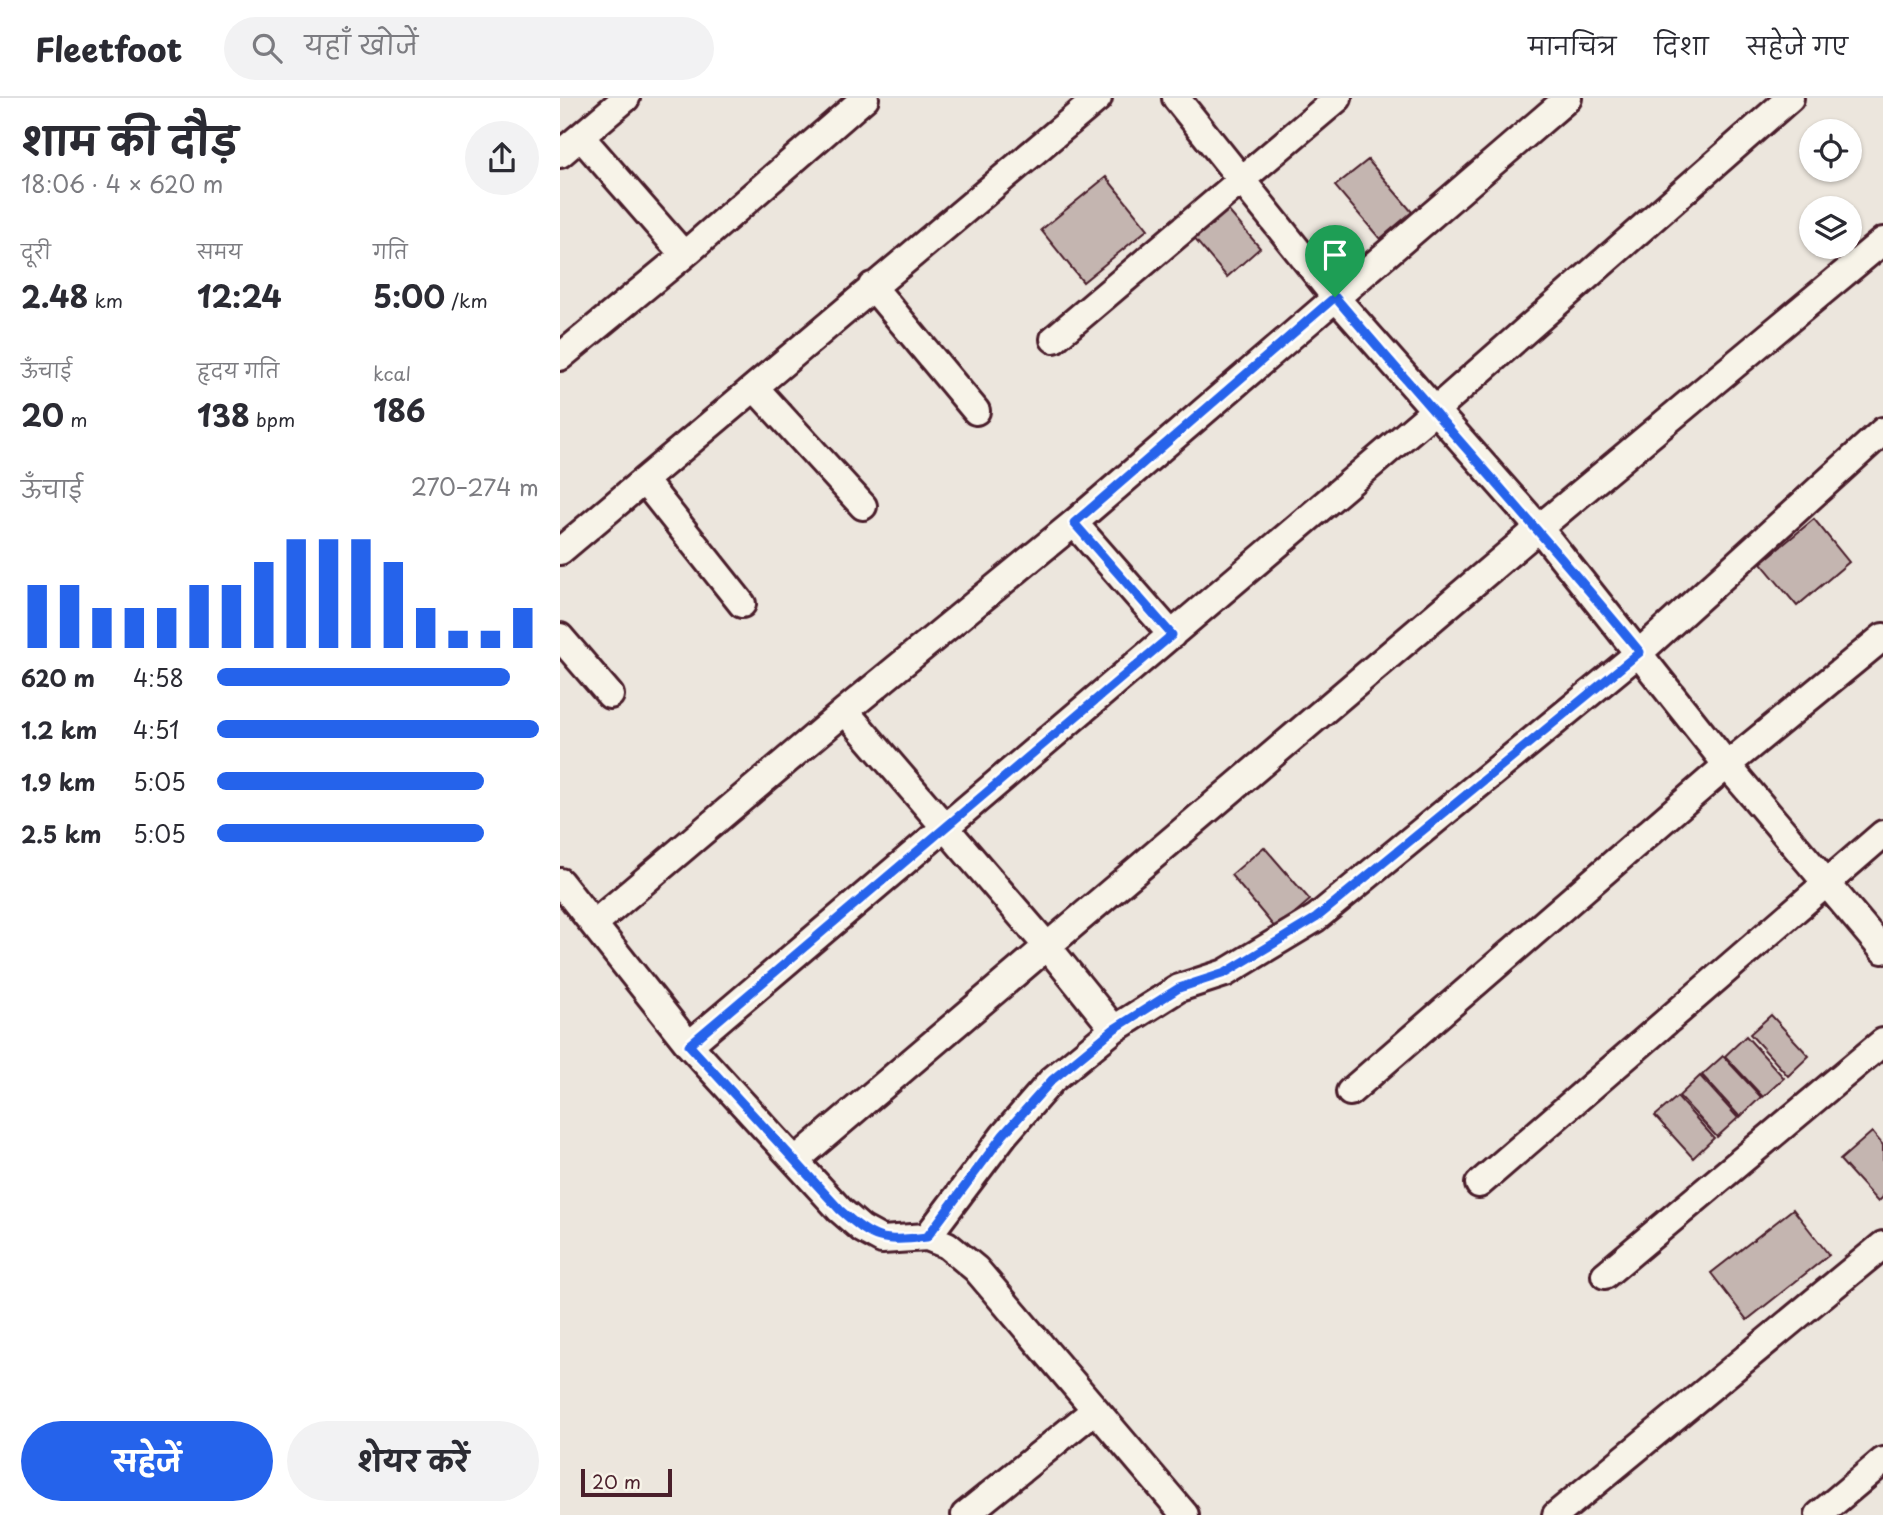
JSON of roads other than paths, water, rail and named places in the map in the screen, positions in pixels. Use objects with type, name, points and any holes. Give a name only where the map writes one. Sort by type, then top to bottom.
[{"type":"street","points":[[560,154],[626,98]]},
{"type":"street","points":[[560,357],[684,255],[865,98]]},
{"type":"street","points":[[560,551],[756,389],[873,286],[1098,98]]},
{"type":"street","points":[[1176,98],[1335,297],[1433,412],[1539,528],[1727,765],[1883,950]]},
{"type":"street","points":[[1054,339],[1338,98]]},
{"type":"street","points":[[595,923],[845,711],[1074,523],[1568,98]]},
{"type":"street","points":[[689,1045],[1433,412],[1790,98]]},
{"type":"street","points":[[581,136],[684,255]]},
{"type":"street","points":[[796,1160],[1539,528],[1883,242]]},
{"type":"street","points":[[873,286],[975,411]]},
{"type":"street","points":[[756,389],[863,506]]},
{"type":"street","points":[[927,1237],[1003,1135],[1052,1080],[1114,1029],[1179,988],[1225,973],[1316,918],[1640,652],[1883,431]]},
{"type":"street","points":[[645,482],[743,604]]},
{"type":"street","points":[[1074,523],[1172,635]]},
{"type":"street","points":[[1350,1092],[1727,765],[1883,636]]},
{"type":"street","points":[[560,637],[610,695]]},
{"type":"street","points":[[845,711],[1047,946],[1114,1029]]},
{"type":"street","points":[[1479,1184],[1825,881],[1883,834]]},
{"type":"street","points":[[560,882],[689,1045],[862,1229],[882,1240],[927,1237],[947,1245],[976,1269],[1185,1515]]},
{"type":"street","points":[[1605,1275],[1883,1042]]},
{"type":"street","points":[[1556,1515],[1883,1245]]},
{"type":"street","points":[[965,1515],[1096,1410]]},
{"type":"street","points":[[1819,1515],[1883,1461]]}]
